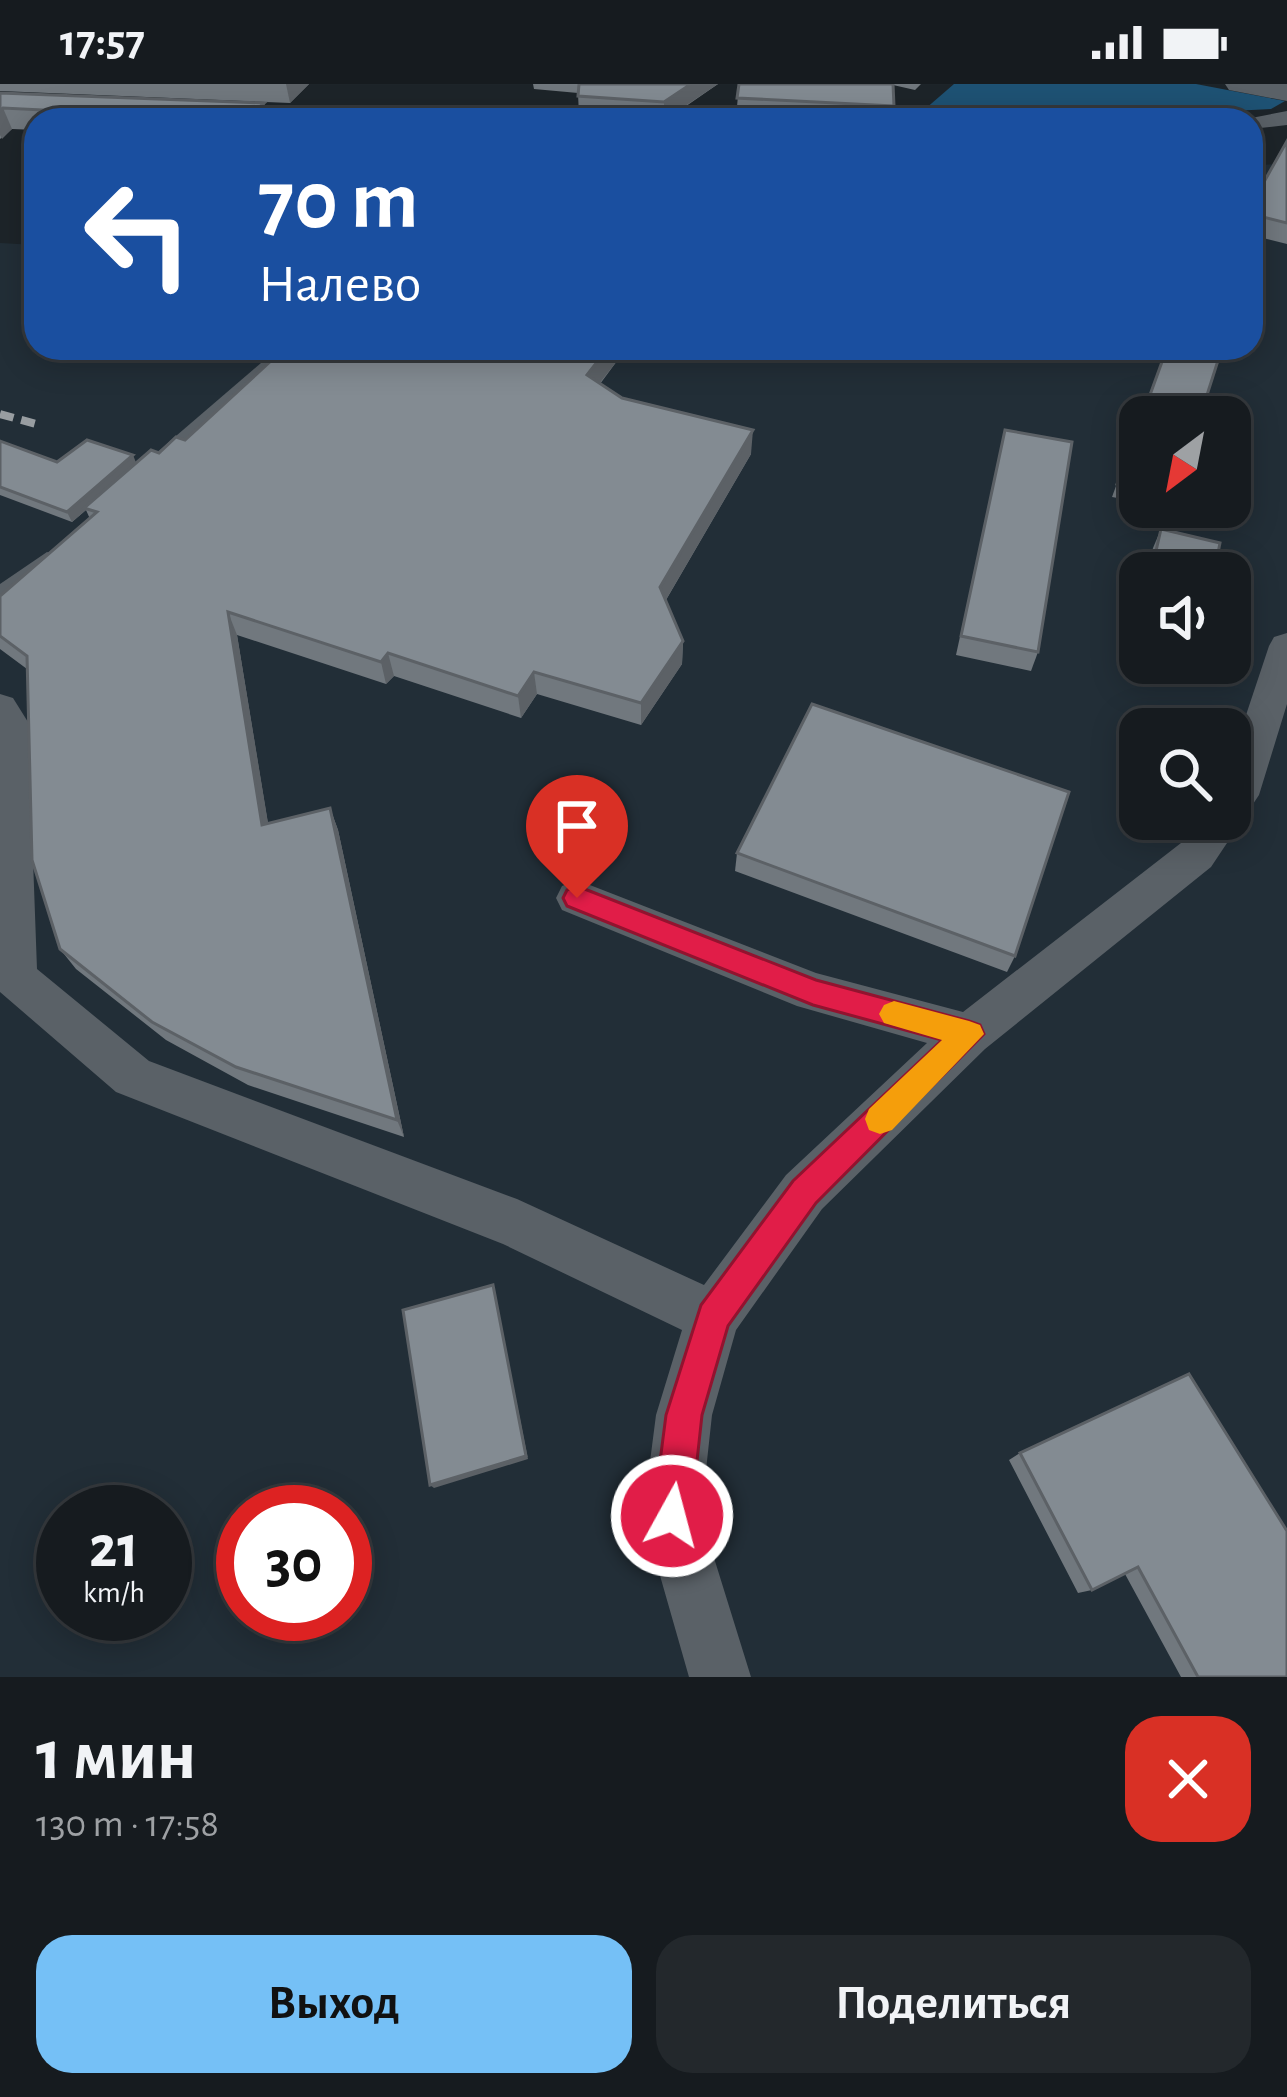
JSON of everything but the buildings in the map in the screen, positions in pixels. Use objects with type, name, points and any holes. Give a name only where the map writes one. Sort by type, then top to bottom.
[{"type":"main road","points":[[1239,84],[1287,92]]},
{"type":"street","points":[[1251,758],[1287,646]]},
{"type":"street","points":[[0,708],[9,722],[8,980],[133,1077],[518,1224],[713,1317]]},
{"type":"street","points":[[720,1677],[672,1516],[684,1415],[713,1317],[804,1192],[969,1034],[1196,855],[1207,840]]},
{"type":"street","points":[[577,898],[813,992],[969,1034]]},
{"type":"lane","points":[[153,463],[273,360]]},
{"type":"lane","points":[[0,592],[63,545]]},
{"type":"shaded area","points":[[954,84],[1196,84],[1285,101],[1263,109],[926,108]]},
{"type":"shaded area","points":[[1287,163],[1287,1677],[0,1677],[0,243],[24,244],[24,360],[1263,360],[1263,165]]},
{"type":"railway","points":[[0,414],[36,424]]},
{"type":"slow traffic","points":[[880,1119],[969,1034],[894,1014]]},
{"type":"route","points":[[577,898],[813,992],[969,1034],[804,1192],[713,1317],[684,1415],[672,1516]]}]
